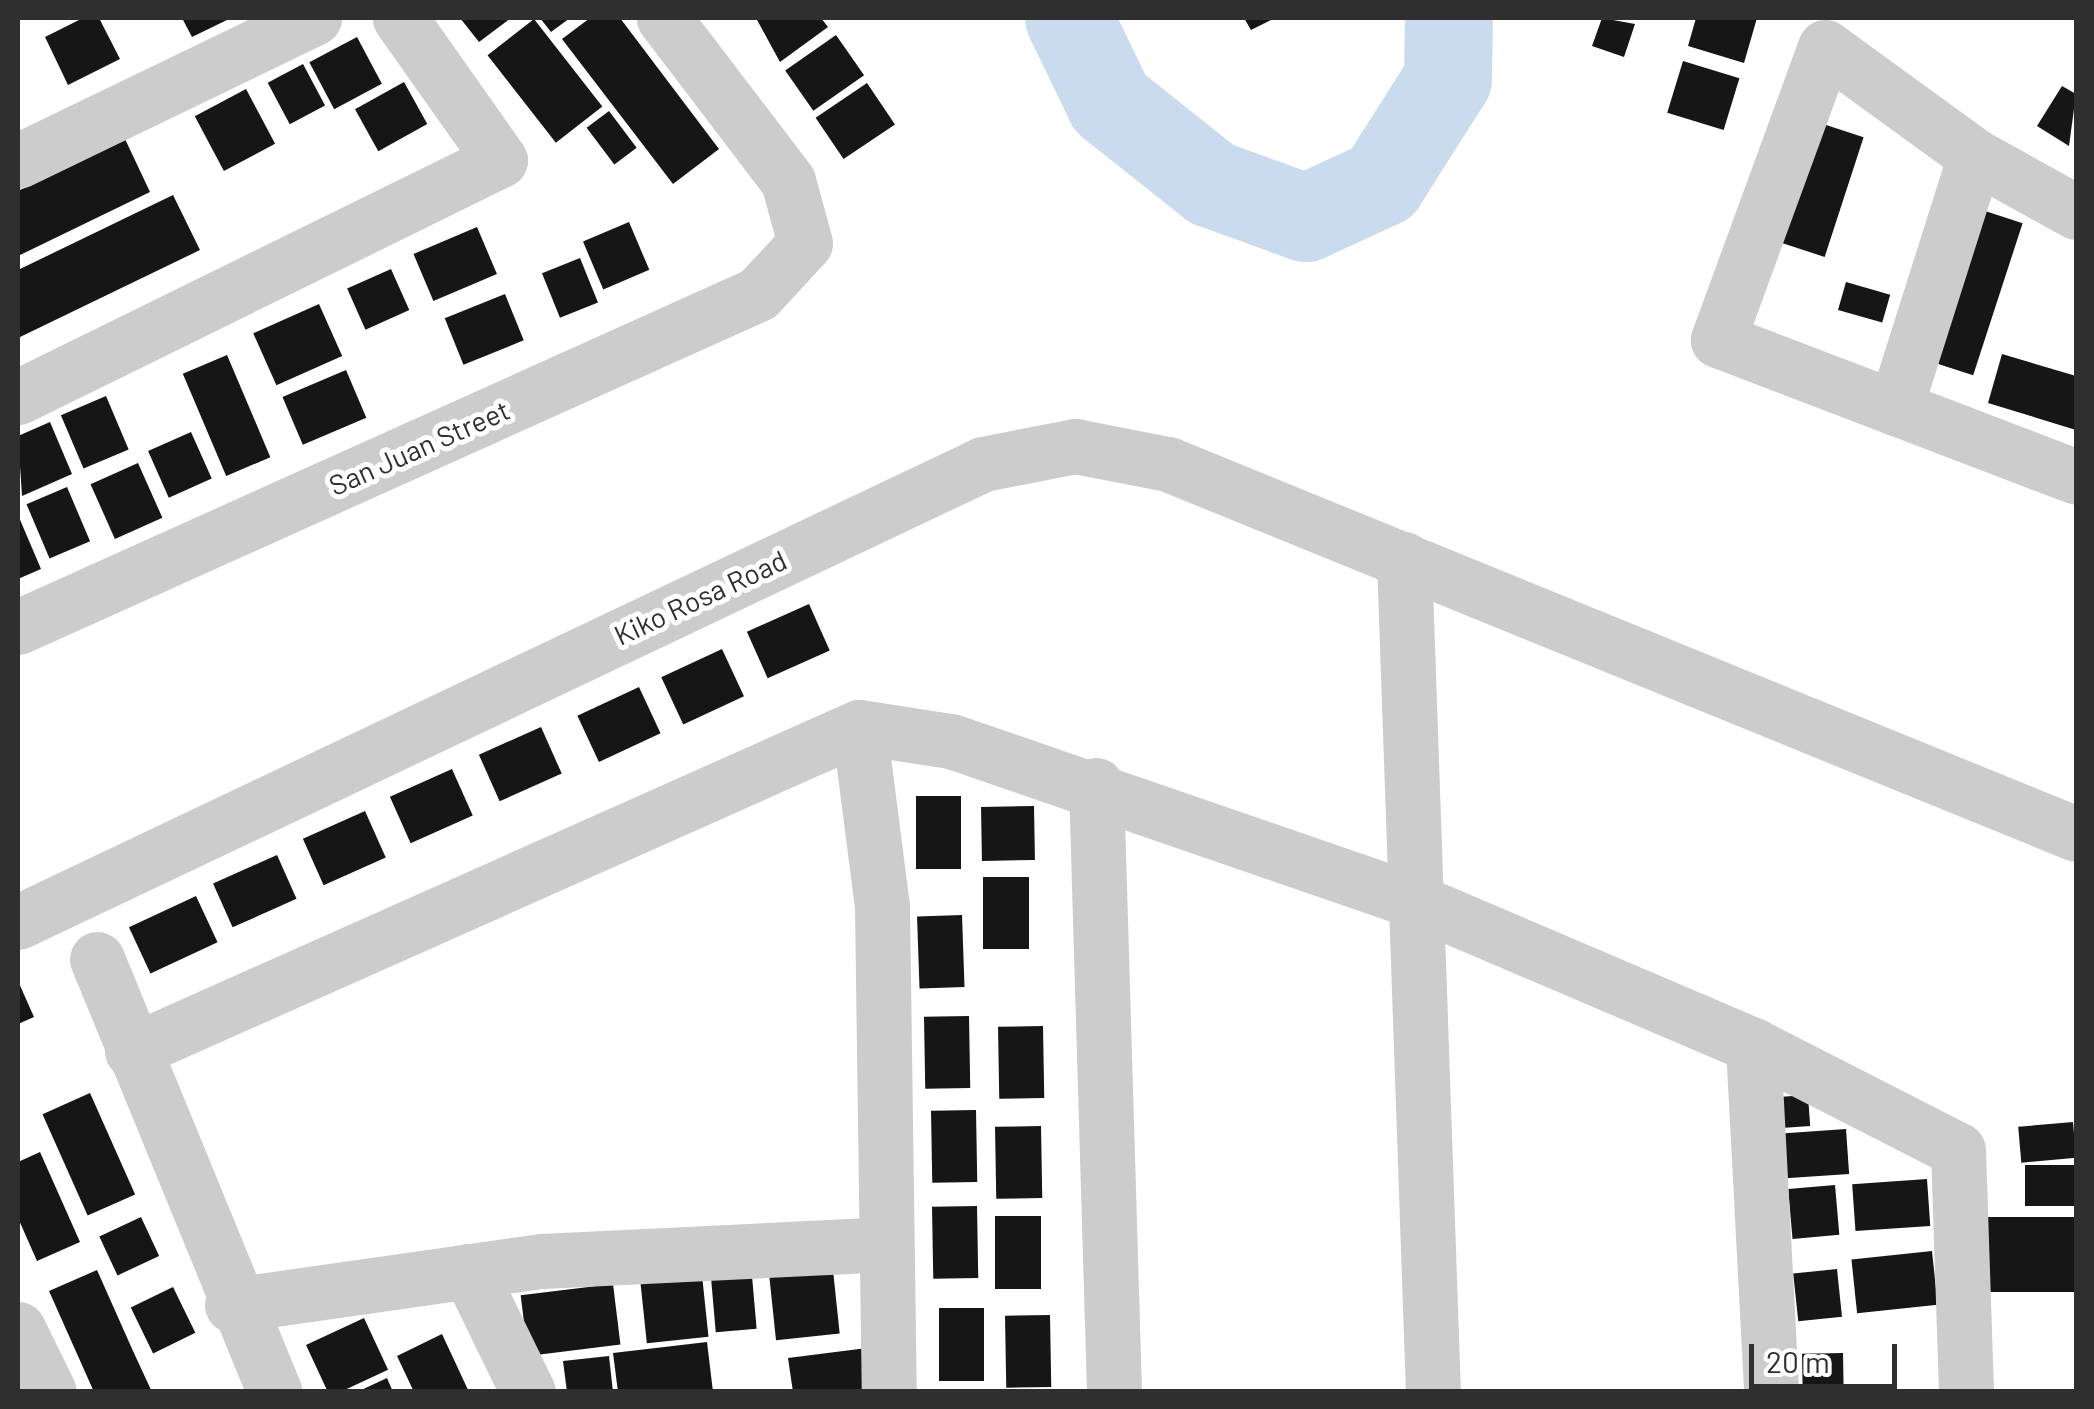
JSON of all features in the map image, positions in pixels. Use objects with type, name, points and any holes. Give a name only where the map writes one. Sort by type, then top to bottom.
[{"type":"street","points":[[18,161],[314,18]]},
{"type":"street","points":[[18,397],[500,160],[400,18]]},
{"type":"street","name":"San Juan Street","points":[[18,628],[758,294],[805,244],[788,181],[664,18]]},
{"type":"street","points":[[2076,212],[1975,156],[1826,47],[1718,340],[2076,476]]},
{"type":"street","points":[[1895,408],[1975,156]]},
{"type":"street","name":"Kiko Rosa Road","points":[[18,922],[983,464],[1075,446],[1168,464],[2076,834]]},
{"type":"street","points":[[1404,559],[1412,900],[1434,1392]]},
{"type":"street","points":[[860,727],[882,906],[889,1392]]},
{"type":"street","points":[[132,1051],[860,727],[951,741],[1096,785],[1412,900],[1753,1044],[1958,1150],[1966,1392]]},
{"type":"street","points":[[1096,785],[1114,1392]]},
{"type":"street","points":[[97,959],[232,1305],[275,1392]]},
{"type":"street","points":[[1753,1044],[1772,1392]]},
{"type":"street","points":[[232,1305],[469,1271],[885,1244]]},
{"type":"street","points":[[469,1271],[528,1392]]},
{"type":"street","points":[[19,1334],[48,1392]]},
{"type":"building","points":[[83,18],[99,18],[120,59],[68,85],[45,37]]},
{"type":"building","points":[[182,18],[231,18],[192,37]]},
{"type":"building","points":[[460,18],[511,18],[479,42]]},
{"type":"building","points":[[540,18],[570,18],[551,32]]},
{"type":"building","points":[[590,18],[620,18],[719,149],[673,184],[562,39]]},
{"type":"building","points":[[756,18],[821,18],[828,27],[780,62]]},
{"type":"building","points":[[1244,18],[1275,18],[1251,30]]},
{"type":"building","points":[[1602,18],[1635,24],[1624,57],[1592,46]]},
{"type":"building","points":[[1696,18],[1757,18],[1744,63],[1688,46]]},
{"type":"building","points":[[534,19],[602,106],[556,143],[488,55]]},
{"type":"building","points":[[836,35],[864,75],[813,111],[785,71]]},
{"type":"building","points":[[357,37],[382,84],[334,109],[309,62]]},
{"type":"building","points":[[1683,61],[1739,78],[1724,130],[1667,113]]},
{"type":"building","points":[[303,64],[325,105],[290,124],[268,83]]},
{"type":"building","points":[[404,82],[427,124],[378,151],[355,109]]},
{"type":"building","points":[[867,83],[895,124],[844,159],[816,118]]},
{"type":"building","points":[[2062,86],[2076,94],[2069,146],[2037,126]]},
{"type":"building","points":[[246,89],[275,144],[224,171],[195,116]]},
{"type":"building","points":[[609,111],[637,148],[614,165],[587,128]]},
{"type":"building","points":[[1817,122],[1864,137],[1825,257],[1778,242]]},
{"type":"building","points":[[125,139],[150,192],[18,256],[18,191]]},
{"type":"building","points":[[173,195],[200,250],[18,338],[18,270]]},
{"type":"building","points":[[1976,208],[2023,223],[1973,375],[1927,360]]},
{"type":"building","points":[[629,222],[649,270],[603,289],[583,242]]},
{"type":"building","points":[[477,227],[497,274],[433,301],[413,254]]},
{"type":"building","points":[[580,258],[598,303],[560,318],[542,273]]},
{"type":"building","points":[[391,269],[409,310],[365,330],[347,289]]},
{"type":"building","points":[[1846,282],[1890,295],[1882,323],[1838,310]]},
{"type":"building","points":[[505,294],[524,340],[463,365],[445,318]]},
{"type":"building","points":[[319,304],[342,356],[276,385],[253,333]]},
{"type":"building","points":[[2002,354],[2076,376],[2076,430],[1988,403]]},
{"type":"building","points":[[227,355],[270,457],[226,476],[183,374]]},
{"type":"building","points":[[346,370],[366,418],[303,445],[282,397]]},
{"type":"building","points":[[106,396],[129,449],[84,469],[61,415]]},
{"type":"building","points":[[50,422],[72,474],[22,496],[18,436]]},
{"type":"building","points":[[191,432],[212,479],[169,498],[148,451]]},
{"type":"building","points":[[138,463],[162,518],[115,539],[90,484]]},
{"type":"building","points":[[67,487],[90,541],[50,559],[26,504]]},
{"type":"building","points":[[18,515],[41,569],[18,579]]},
{"type":"building","points":[[809,604],[830,651],[768,678],[747,632]]},
{"type":"building","points":[[722,649],[744,696],[683,724],[661,677]]},
{"type":"building","points":[[639,687],[661,733],[599,762],[577,716]]},
{"type":"building","points":[[541,727],[562,774],[500,801],[479,755]]},
{"type":"building","points":[[452,769],[473,816],[411,843],[390,797]]},
{"type":"building","points":[[916,796],[961,796],[961,869],[916,869]]},
{"type":"building","points":[[1034,806],[1035,860],[982,861],[981,807]]},
{"type":"building","points":[[365,811],[386,858],[324,885],[303,839]]},
{"type":"building","points":[[277,855],[297,899],[233,927],[213,883]]},
{"type":"building","points":[[983,877],[1029,877],[1029,949],[983,949]]},
{"type":"building","points":[[196,896],[218,942],[150,973],[129,927]]},
{"type":"building","points":[[962,915],[965,987],[920,989],[917,917]]},
{"type":"building","points":[[18,981],[34,1017],[18,1024]]},
{"type":"building","points":[[969,1016],[970,1088],[925,1089],[924,1017]]},
{"type":"building","points":[[1043,1026],[1044,1098],[999,1099],[998,1027]]},
{"type":"building","points":[[90,1093],[135,1194],[88,1216],[42,1114]]},
{"type":"building","points":[[1808,1095],[1810,1126],[1773,1129],[1771,1098]]},
{"type":"building","points":[[976,1110],[977,1182],[932,1183],[931,1111]]},
{"type":"building","points":[[2073,1122],[2076,1158],[2021,1163],[2018,1127]]},
{"type":"building","points":[[1041,1126],[1042,1198],[996,1199],[995,1127]]},
{"type":"building","points":[[1846,1129],[1849,1174],[1769,1179],[1766,1135]]},
{"type":"building","points":[[40,1152],[80,1242],[37,1261],[18,1218],[18,1162]]},
{"type":"building","points":[[2025,1165],[2076,1165],[2076,1206],[2025,1206]]},
{"type":"building","points":[[1927,1179],[1930,1226],[1855,1231],[1852,1184]]},
{"type":"building","points":[[1835,1185],[1839,1235],[1793,1239],[1788,1189]]},
{"type":"building","points":[[977,1206],[978,1278],[933,1279],[932,1207]]},
{"type":"building","points":[[995,1216],[1041,1216],[1041,1289],[995,1289]]},
{"type":"building","points":[[141,1217],[159,1256],[117,1275],[99,1236]]},
{"type":"building","points":[[1985,1217],[2076,1217],[2076,1292],[1985,1292]]},
{"type":"building","points":[[831,1251],[840,1334],[776,1340],[767,1258]]},
{"type":"building","points":[[1932,1251],[1938,1305],[1857,1313],[1851,1259]]},
{"type":"building","points":[[1837,1269],[1842,1317],[1798,1321],[1793,1274]]},
{"type":"building","points":[[97,1270],[152,1392],[94,1392],[49,1291]]},
{"type":"building","points":[[702,1275],[708,1337],[647,1343],[640,1281]]},
{"type":"building","points":[[752,1276],[757,1329],[716,1332],[711,1280]]},
{"type":"building","points":[[613,1284],[620,1345],[528,1356],[521,1295]]},
{"type":"building","points":[[173,1287],[195,1333],[153,1353],[131,1308]]},
{"type":"building","points":[[939,1308],[984,1308],[984,1381],[939,1381]]},
{"type":"building","points":[[1050,1315],[1051,1387],[1006,1388],[1005,1316]]},
{"type":"building","points":[[364,1318],[388,1370],[340,1392],[328,1392],[306,1345]]},
{"type":"building","points":[[442,1334],[469,1392],[414,1392],[397,1356]]},
{"type":"building","points":[[707,1342],[713,1392],[618,1392],[613,1353]]},
{"type":"building","points":[[867,1348],[871,1392],[793,1392],[788,1358]]},
{"type":"building","points":[[1843,1353],[1844,1392],[1803,1392],[1802,1354]]},
{"type":"building","points":[[609,1356],[613,1392],[567,1392],[563,1361]]},
{"type":"building","points":[[387,1378],[393,1392],[357,1392]]},
{"type":"waterway","points":[[1069,18],[1110,103],[1212,184],[1306,218],[1382,183],[1448,79],[1449,18]]}]
